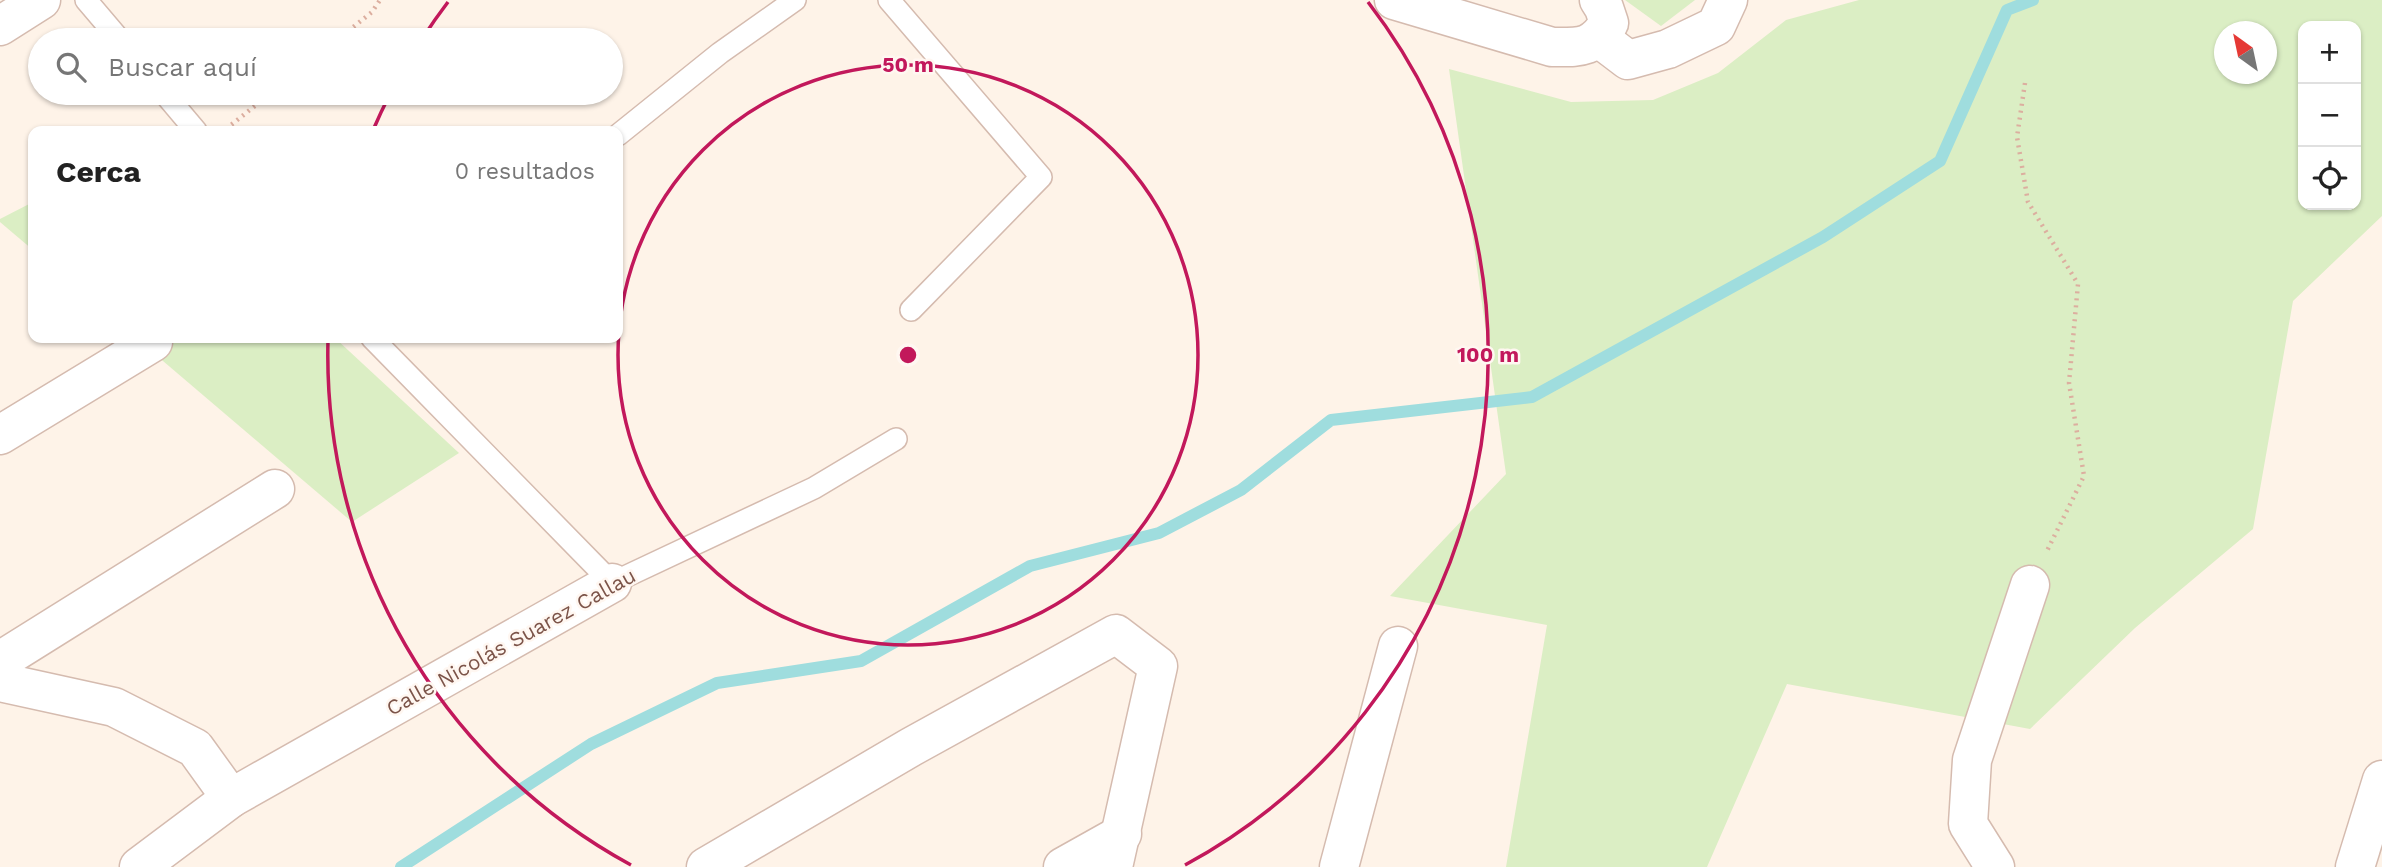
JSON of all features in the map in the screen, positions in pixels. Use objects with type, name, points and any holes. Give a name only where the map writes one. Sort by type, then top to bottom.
[{"type":"street","points":[[0,26],[41,0]]},
{"type":"street","points":[[1394,0],[1552,47],[1578,47],[1599,38],[1609,23],[1605,8],[1599,0]]},
{"type":"street","points":[[1599,38],[1628,60],[1668,49],[1716,26],[1728,0]]},
{"type":"street","points":[[0,435],[151,343]]},
{"type":"street","points":[[0,661],[275,489]]},
{"type":"street","name":"Calle Nicolás Suarez Callau","points":[[139,867],[231,797],[612,583]]},
{"type":"street","points":[[1995,867],[1968,824],[1972,760],[2031,585]]},
{"type":"street","points":[[706,867],[911,747],[1116,634],[1158,666],[1118,850],[1063,867]]},
{"type":"street","points":[[1339,867],[1398,646]]},
{"type":"street","points":[[0,682],[114,707],[195,748],[231,797]]},
{"type":"street","points":[[2356,867],[2382,780]]},
{"type":"lane","points":[[86,0],[110,28]]},
{"type":"lane","points":[[889,0],[1041,177],[911,310]]},
{"type":"lane","points":[[623,131],[720,52],[792,1]]},
{"type":"lane","points":[[174,105],[192,126]]},
{"type":"lane","points":[[377,343],[612,583]]},
{"type":"lane","name":"Calle Nicolás Suarez Callau","points":[[612,583],[814,488],[896,439]]},
{"type":"path","points":[[352,28],[372,12],[380,0]]},
{"type":"path","points":[[2025,83],[2017,136],[2028,202],[2078,284],[2069,383],[2084,476],[2031,585]]},
{"type":"path","points":[[229,126],[256,105]]},
{"type":"green space","points":[[1625,0],[1695,0],[1661,26]]},
{"type":"green space","points":[[1859,0],[2382,0],[2382,216],[2293,301],[2253,529],[2135,628],[2030,729],[1787,684],[1707,867],[1506,867],[1547,625],[1390,596],[1506,474],[1449,69],[1571,102],[1653,100],[1718,73],[1786,20]]},
{"type":"green space","points":[[28,205],[28,246],[0,222],[0,219]]},
{"type":"green space","points":[[142,343],[340,343],[459,453],[352,522]]},
{"type":"waterway","points":[[401,867],[591,744],[717,683],[861,661],[1030,566],[1159,533],[1241,490],[1331,420],[1532,397],[1823,237],[1940,161],[2007,10],[2033,0]]}]
